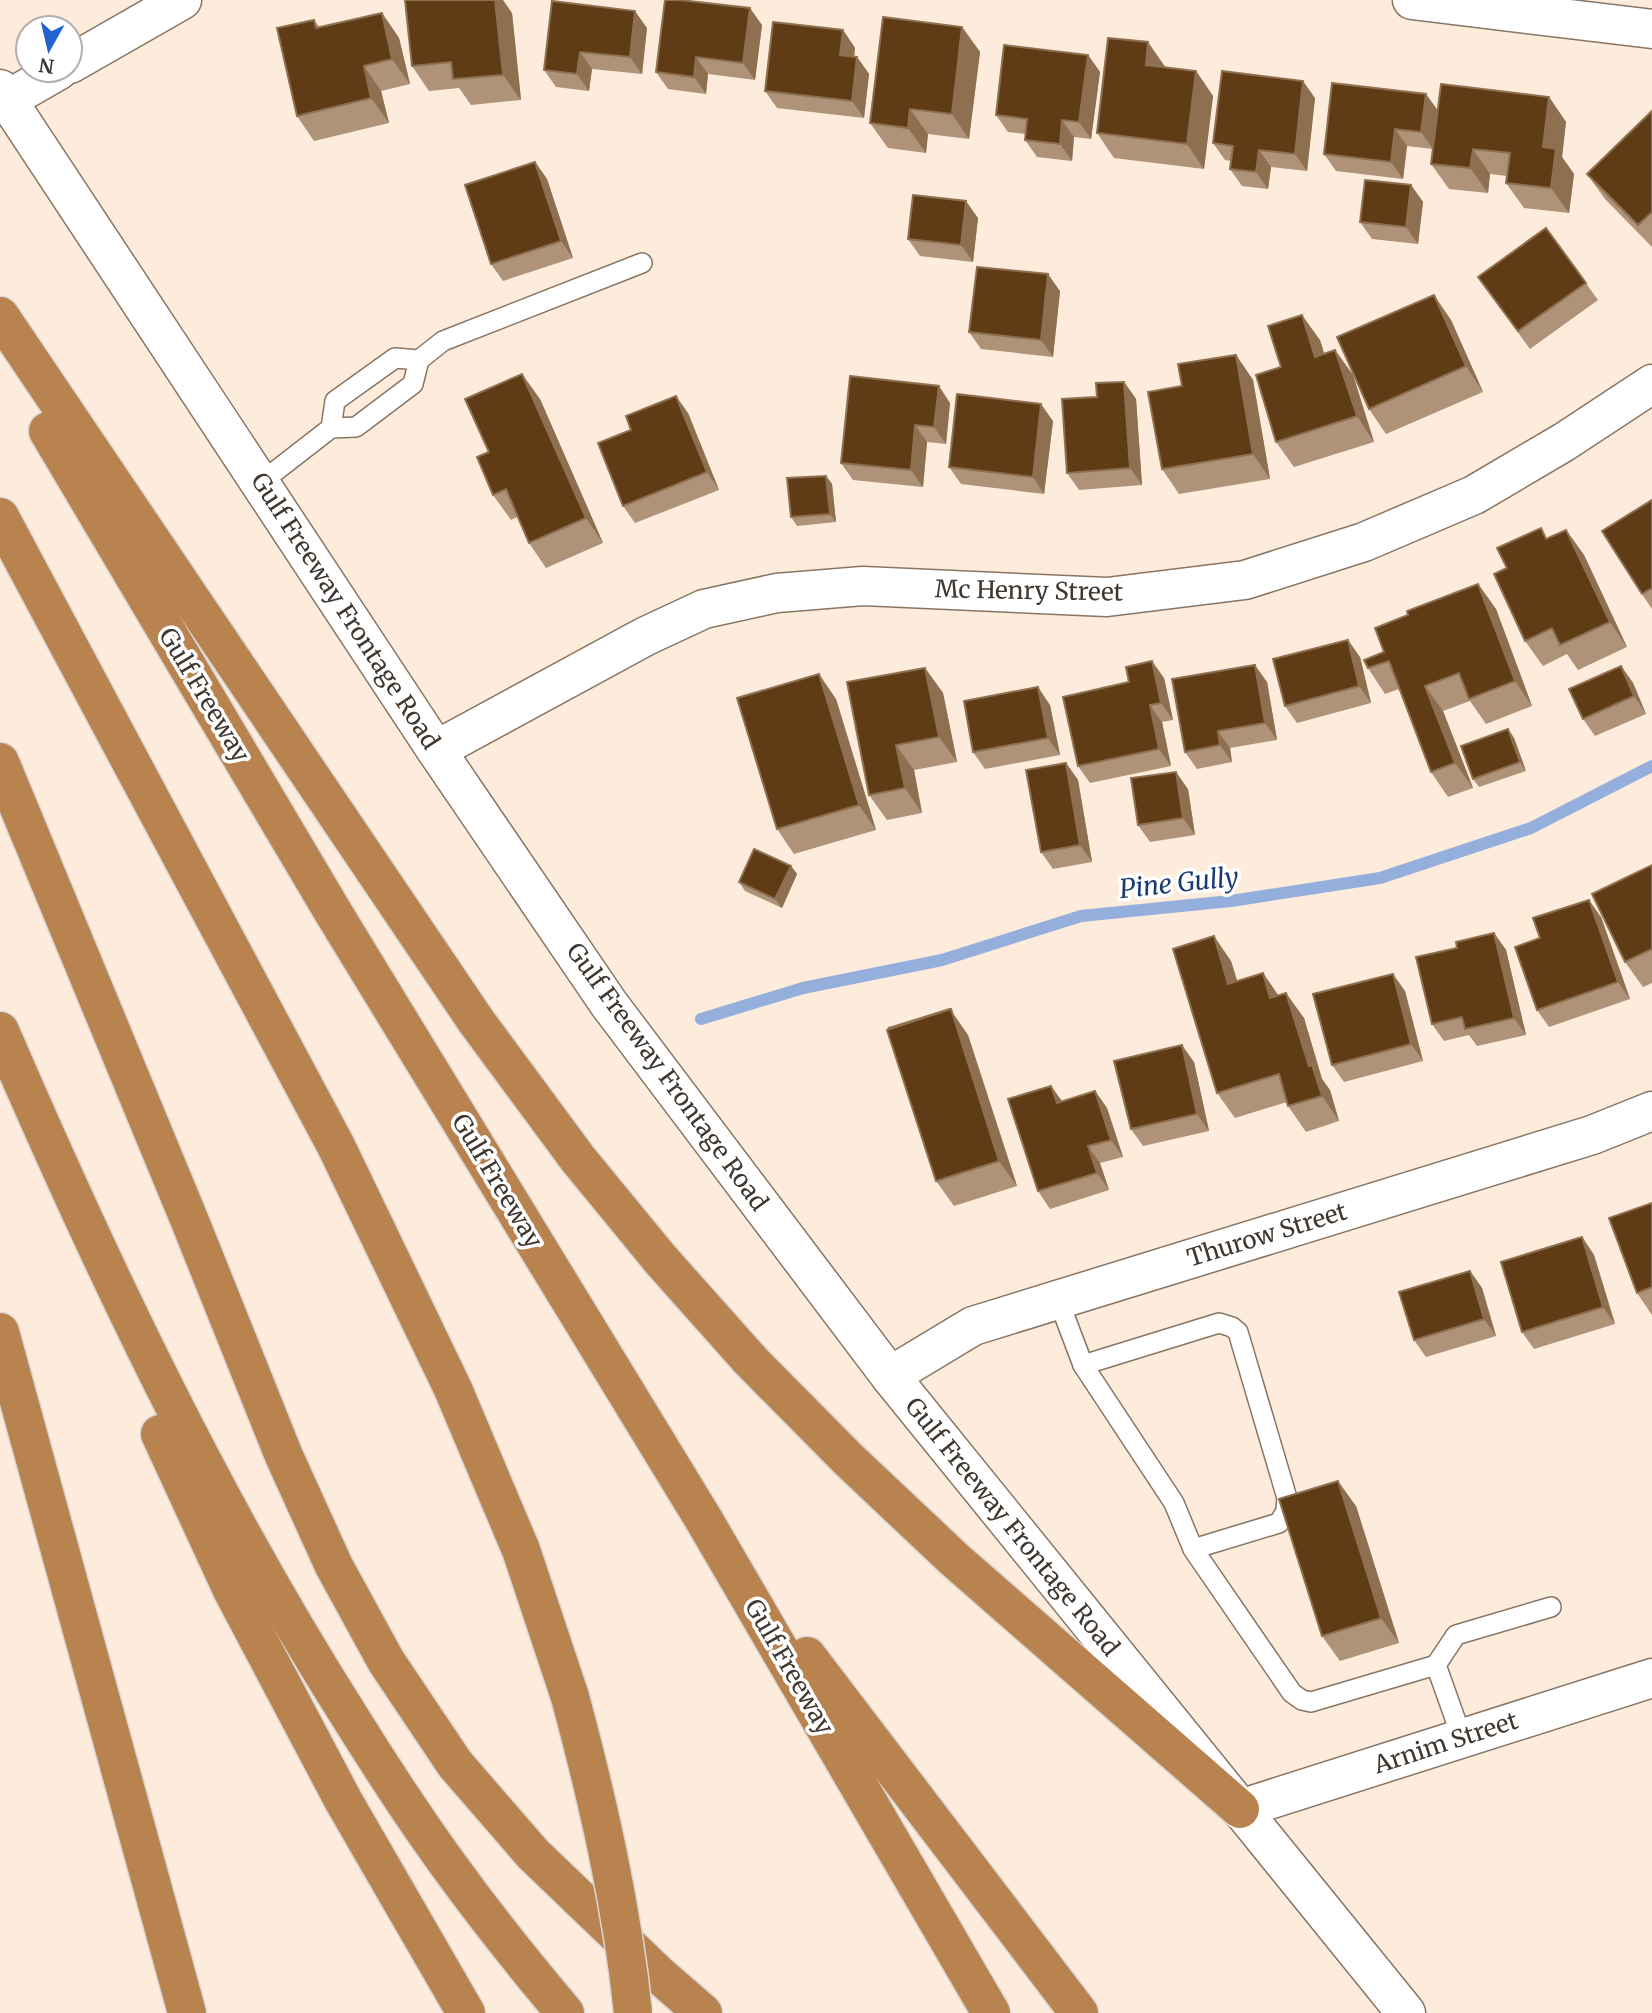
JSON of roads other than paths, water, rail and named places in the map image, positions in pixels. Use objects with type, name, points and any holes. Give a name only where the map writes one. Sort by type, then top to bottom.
[{"type":"highway","points":[[0,316],[476,1021],[578,1159],[661,1259],[751,1361],[848,1459],[954,1559],[1240,1809]]},
{"type":"highway","name":"Gulf Freeway","points":[[0,350],[333,912],[704,1520],[991,2013]]},
{"type":"highway","points":[[0,517],[336,1146],[453,1390],[521,1550],[570,1697],[596,1793],[618,1900],[633,2013]]},
{"type":"highway","points":[[0,762],[284,1456],[334,1566],[386,1661],[455,1764],[533,1854],[657,1973],[703,2013]]},
{"type":"highway","points":[[0,1031],[97,1249],[161,1383],[229,1513],[306,1647],[376,1758],[454,1873],[565,2013]]},
{"type":"highway","points":[[0,1040],[129,1368],[232,1590],[343,1800],[466,2013]]},
{"type":"highway","points":[[0,1332],[187,2013]]},
{"type":"highway","points":[[704,1520],[1079,2013]]},
{"type":"street","points":[[84,56],[182,0]]},
{"type":"street","points":[[1412,0],[1652,29]]},
{"type":"street","points":[[4,94],[27,84]]},
{"type":"street","name":"Gulf Freeway Frontage Road","points":[[4,94],[436,750],[610,1004],[890,1376],[1406,2013]]},
{"type":"street","name":"Mc Henry Street","points":[[436,750],[646,636],[692,614],[777,593],[863,586],[1107,597],[1245,580],[1364,542],[1475,495],[1564,442],[1652,384]]},
{"type":"street","name":"Thurow Street","points":[[890,1376],[973,1326],[1592,1135],[1652,1111]]},
{"type":"street","name":"Arnim Street","points":[[1240,1809],[1652,1678]]},
{"type":"lane","points":[[260,482],[331,428],[356,427],[413,384],[419,360],[443,341],[642,263]]},
{"type":"lane","points":[[331,428],[335,401],[395,358],[419,360]]},
{"type":"lane","points":[[1058,1299],[1083,1365],[1174,1503],[1193,1549],[1292,1693],[1302,1700],[1311,1702],[1436,1665],[1455,1635],[1551,1607]]},
{"type":"lane","points":[[1083,1365],[1219,1323],[1232,1326],[1238,1332],[1287,1497],[1286,1511],[1279,1523],[1193,1549]]},
{"type":"lane","points":[[1436,1665],[1462,1738]]},
{"type":"waterway","name":"Pine Gully","points":[[701,1019],[803,988],[942,960],[1081,916],[1231,901],[1380,878],[1531,828],[1652,766]]}]
